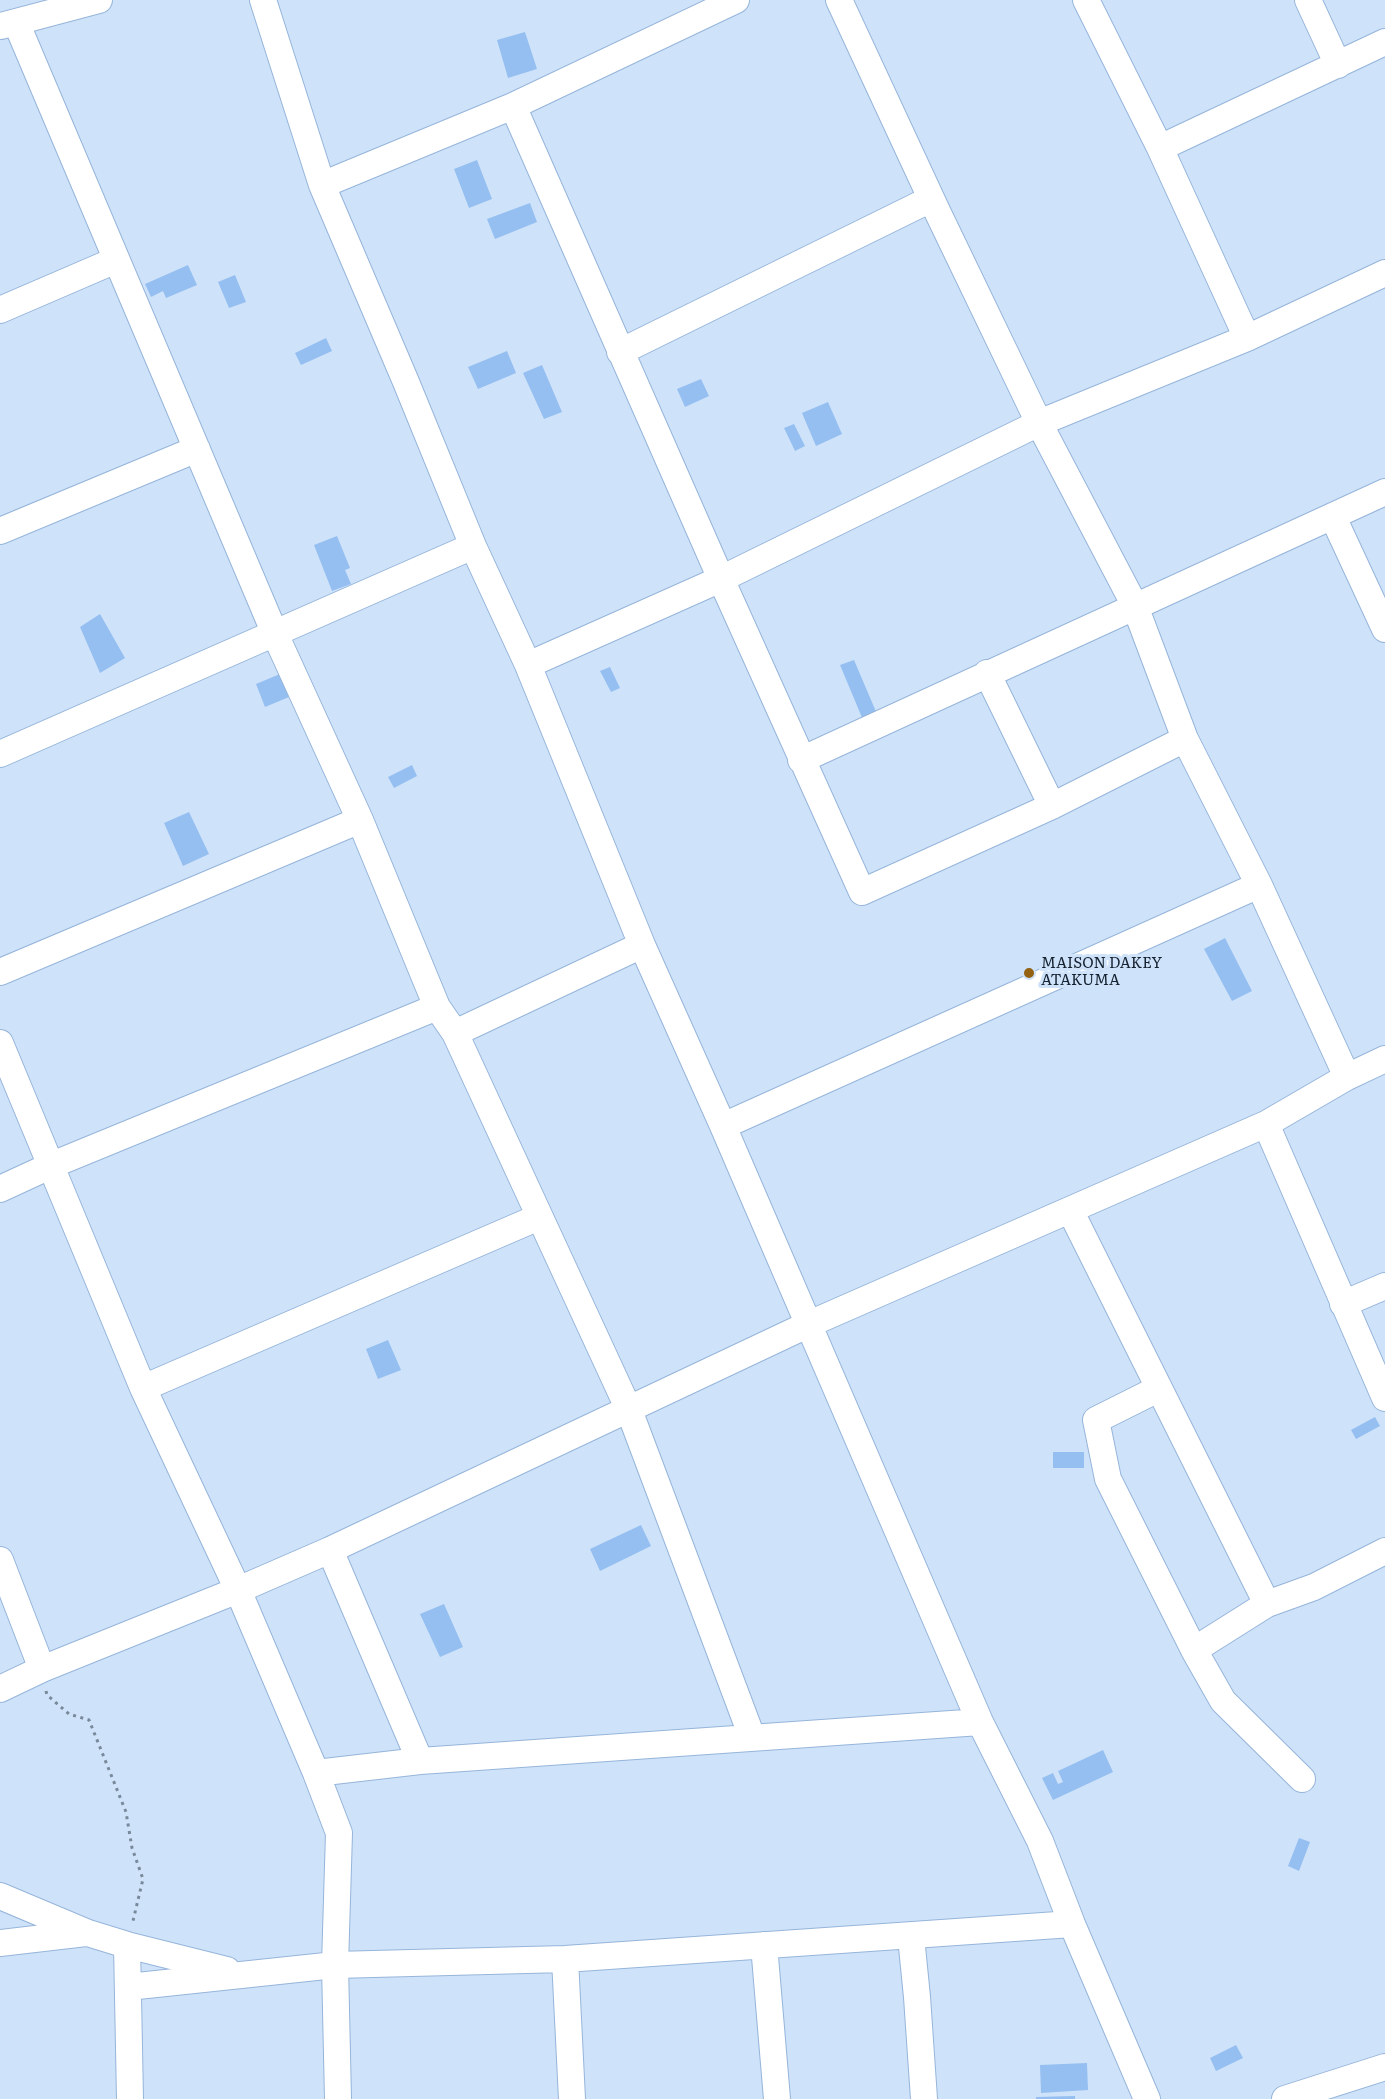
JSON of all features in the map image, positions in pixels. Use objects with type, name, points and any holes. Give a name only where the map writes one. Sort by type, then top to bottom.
[{"type":"street","points":[[99,0],[8,24],[116,260],[275,634],[360,820],[437,1007],[455,1033],[629,1410],[752,1737]]},
{"type":"street","points":[[263,0],[322,185],[473,546],[528,665],[642,945],[723,1126],[807,1325],[980,1722],[1040,1841],[1072,1924],[1148,2099]]},
{"type":"street","points":[[322,185],[513,106],[736,0]]},
{"type":"street","points":[[839,0],[931,199],[1040,423],[1135,606],[1185,739],[1259,885],[1347,1077]]},
{"type":"street","points":[[1086,0],[1160,148],[1247,338]]},
{"type":"street","points":[[1308,0],[1338,65]]},
{"type":"street","points":[[1160,148],[1385,42]]},
{"type":"street","points":[[513,106],[801,760],[862,892],[1052,806],[1185,739]]},
{"type":"street","points":[[620,352],[931,199]]},
{"type":"street","points":[[0,310],[116,260]]},
{"type":"street","points":[[528,665],[721,579],[1040,423],[1247,338],[1385,273]]},
{"type":"street","points":[[0,531],[197,449]]},
{"type":"street","points":[[801,760],[1385,492]]},
{"type":"street","points":[[1333,517],[1385,629]]},
{"type":"street","points":[[0,754],[473,546]]},
{"type":"street","points":[[987,673],[1052,806]]},
{"type":"street","points":[[0,972],[360,820]]},
{"type":"street","points":[[723,1126],[1259,885]]},
{"type":"street","points":[[455,1033],[642,945]]},
{"type":"street","points":[[0,1188],[437,1007]]},
{"type":"street","points":[[0,1042],[143,1388],[238,1590],[339,1833],[335,1965],[338,2099]]},
{"type":"street","points":[[0,1689],[42,1669],[330,1551],[807,1325],[1266,1124],[1347,1077],[1385,1059]]},
{"type":"street","points":[[1266,1124],[1385,1398]]},
{"type":"street","points":[[1070,1210],[1267,1604]]},
{"type":"street","points":[[143,1388],[539,1217]]},
{"type":"street","points":[[1343,1304],[1385,1286]]},
{"type":"street","points":[[1158,1389],[1096,1420],[1108,1479],[1222,1701],[1302,1779]]},
{"type":"street","points":[[330,1551],[420,1761]]},
{"type":"street","points":[[1194,1650],[1267,1604],[1314,1587],[1385,1551]]},
{"type":"street","points":[[0,1560],[42,1669]]},
{"type":"street","points":[[316,1773],[420,1761],[980,1722]]},
{"type":"street","points":[[0,1896],[88,1933],[127,1946],[204,1966],[246,1974]]},
{"type":"street","points":[[128,1987],[335,1965],[565,1959],[911,1937],[1072,1924]]},
{"type":"street","points":[[0,1943],[88,1933]]},
{"type":"street","points":[[911,1937],[924,2099]]},
{"type":"street","points":[[764,1945],[777,2099]]},
{"type":"street","points":[[127,1946],[130,2099]]},
{"type":"street","points":[[565,1959],[572,2099]]},
{"type":"street","points":[[1285,2099],[1385,2067]]},
{"type":"path","points":[[42,1669],[47,1695],[69,1714],[89,1720],[126,1812],[132,1848],[143,1879],[127,1946]]},
{"type":"building","points":[[525,32],[537,69],[508,78],[497,40]]},
{"type":"building","points":[[477,160],[492,199],[469,208],[454,169]]},
{"type":"building","points":[[530,203],[537,222],[495,239],[487,219]]},
{"type":"building","points":[[188,265],[197,285],[166,298],[163,291],[151,297],[145,284]]},
{"type":"building","points":[[235,275],[246,302],[229,308],[218,282]]},
{"type":"building","points":[[326,338],[332,351],[301,365],[295,353]]},
{"type":"building","points":[[507,351],[516,373],[478,389],[468,367]]},
{"type":"building","points":[[542,365],[562,412],[544,419],[523,373]]},
{"type":"building","points":[[701,379],[709,396],[685,407],[677,389]]},
{"type":"building","points":[[828,402],[842,434],[816,446],[802,413]]},
{"type":"building","points":[[794,424],[805,446],[795,451],[784,428]]},
{"type":"building","points":[[337,536],[350,568],[345,570],[351,584],[332,591],[314,545]]},
{"type":"building","points":[[100,614],[125,658],[100,673],[80,627]]},
{"type":"building","points":[[854,660],[877,714],[863,720],[840,665]]},
{"type":"building","points":[[610,667],[620,688],[611,692],[600,671]]},
{"type":"building","points":[[280,674],[289,697],[265,707],[256,684]]},
{"type":"building","points":[[412,765],[417,776],[394,788],[388,777]]},
{"type":"building","points":[[189,812],[209,854],[183,866],[164,823]]},
{"type":"building","points":[[1225,938],[1252,991],[1232,1001],[1204,949]]},
{"type":"building","points":[[388,1340],[401,1370],[378,1379],[366,1349]]},
{"type":"building","points":[[1375,1417],[1380,1426],[1356,1439],[1351,1430]]},
{"type":"building","points":[[1053,1452],[1084,1452],[1084,1468],[1053,1468]]},
{"type":"building","points":[[641,1525],[651,1546],[600,1571],[590,1549]]},
{"type":"building","points":[[444,1604],[463,1647],[440,1657],[420,1614]]},
{"type":"building","points":[[1103,1750],[1113,1772],[1053,1800],[1042,1778],[1053,1773],[1058,1784],[1063,1782],[1058,1771]]},
{"type":"building","points":[[1299,1838],[1310,1842],[1299,1871],[1288,1866]]},
{"type":"building","points":[[1236,2045],[1243,2058],[1216,2071],[1210,2058]]},
{"type":"building","points":[[1087,2063],[1088,2090],[1041,2093],[1040,2065]]},
{"type":"building","points":[[1075,2096],[1075,2099],[1036,2099],[1036,2097]]},
{"type":"place","name":"MAISON DAKEY ATAKUMA","points":[[1029,973]]}]
